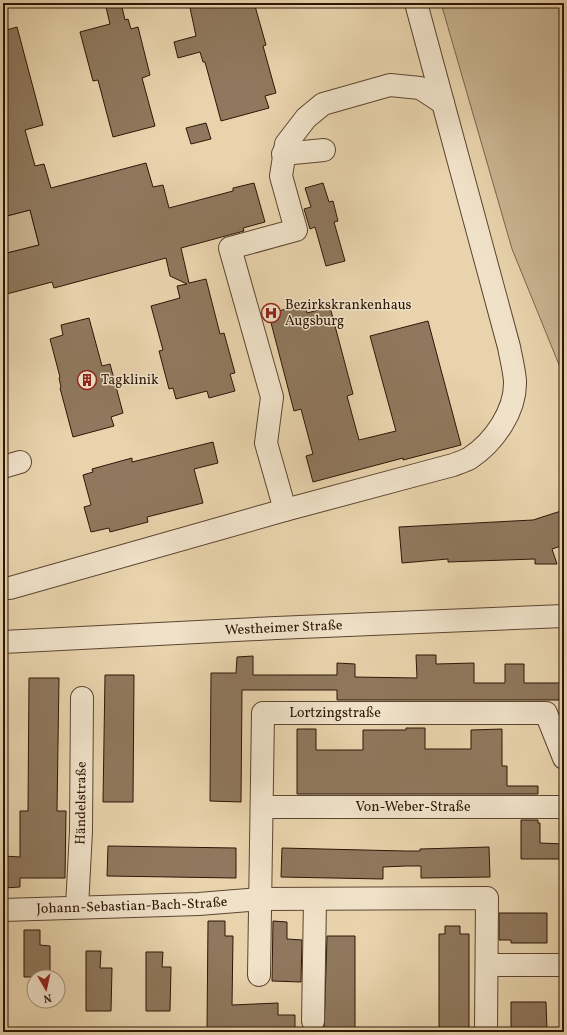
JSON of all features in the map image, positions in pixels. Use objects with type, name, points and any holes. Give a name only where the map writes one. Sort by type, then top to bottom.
[{"type":"street","points":[[3,588],[17,586],[285,510],[453,465],[469,458],[484,447],[495,435],[509,410],[515,382],[509,347],[439,114],[416,3]]},
{"type":"street","points":[[285,510],[266,443],[272,397],[230,248],[296,230],[281,176],[283,154],[286,144],[306,118],[323,104],[390,85],[420,88],[439,114]]},
{"type":"street","points":[[283,154],[324,150]]},
{"type":"street","name":"Westheimer Straße","points":[[3,642],[564,616]]},
{"type":"street","name":"Händelstraße","points":[[77,907],[81,831],[82,698]]},
{"type":"street","name":"Lortzingstraße","points":[[261,899],[263,713],[546,713],[564,758]]},
{"type":"street","name":"Von-Weber-Straße","points":[[262,807],[564,807]]},
{"type":"street","name":"Johann-Sebastian-Bach-Straße","points":[[3,910],[199,904],[261,899],[315,900],[487,898],[486,1032]]},
{"type":"street","points":[[259,975],[261,899]]},
{"type":"street","points":[[313,1021],[315,900]]},
{"type":"street","points":[[487,965],[564,965]]},
{"type":"shaded area","points":[[441,3],[564,3],[564,377],[512,249]]},
{"type":"shaded area","points":[[30,210],[39,245],[3,254],[3,217]]},
{"type":"building","points":[[105,3],[121,3],[125,20],[128,19],[131,29],[138,27],[150,75],[142,78],[155,126],[113,137],[98,80],[93,81],[80,32],[110,24]]},
{"type":"building","points":[[189,3],[252,3],[253,7],[255,6],[266,45],[263,46],[276,93],[265,96],[269,108],[221,121],[205,62],[203,62],[200,52],[178,58],[174,42],[196,36]]},
{"type":"building","points":[[17,27],[43,125],[25,130],[35,166],[44,164],[51,188],[146,163],[153,187],[163,185],[169,208],[233,191],[233,188],[254,183],[265,222],[243,228],[244,231],[181,248],[189,283],[206,279],[220,334],[224,333],[235,373],[230,374],[235,391],[209,398],[207,391],[176,399],[173,388],[169,389],[159,351],[163,350],[151,306],[180,298],[177,286],[187,284],[170,276],[166,258],[54,288],[52,282],[3,295],[3,254],[39,245],[30,210],[3,217],[3,31]]},
{"type":"building","points":[[206,123],[211,139],[191,144],[186,128]]},
{"type":"building","points":[[323,183],[329,202],[333,201],[338,221],[334,222],[345,261],[326,266],[315,227],[310,229],[304,209],[311,207],[305,188]]},
{"type":"building","points":[[304,302],[307,313],[330,307],[353,394],[347,396],[359,440],[396,431],[370,336],[428,321],[461,445],[403,460],[403,458],[313,482],[306,456],[313,454],[301,409],[294,411],[269,315]]},
{"type":"building","name":"Tagklinik","points":[[89,318],[102,366],[110,364],[123,413],[111,417],[114,426],[73,437],[60,388],[60,377],[50,339],[63,335],[61,325]]},
{"type":"building","points":[[213,442],[218,463],[194,469],[203,503],[147,517],[148,522],[110,532],[109,528],[91,532],[84,507],[91,505],[83,475],[93,472],[92,469],[132,458],[132,462]]},
{"type":"building","points":[[564,510],[564,545],[552,549],[557,564],[535,564],[535,559],[448,562],[448,559],[402,563],[399,527],[533,520]]},
{"type":"building","points":[[416,655],[436,655],[436,664],[474,663],[474,683],[505,683],[505,664],[524,664],[524,683],[564,683],[564,700],[337,700],[337,690],[242,690],[241,802],[210,801],[211,673],[236,673],[237,657],[253,656],[253,675],[337,675],[337,663],[355,664],[355,677],[417,678]]},
{"type":"building","points":[[105,675],[134,675],[133,802],[103,802]]},
{"type":"building","points":[[29,678],[59,678],[57,811],[66,811],[65,878],[20,878],[20,887],[3,888],[3,856],[20,857],[20,811],[28,811]]},
{"type":"building","points":[[406,728],[425,728],[425,749],[471,749],[471,730],[502,729],[502,766],[507,766],[507,786],[538,786],[538,794],[297,794],[297,729],[316,729],[316,750],[363,750],[363,730],[406,730]]},
{"type":"building","points":[[521,820],[538,820],[538,823],[540,823],[540,843],[564,844],[564,859],[521,859]]},
{"type":"building","points":[[108,846],[236,848],[236,878],[107,876]]},
{"type":"building","points":[[489,847],[490,877],[421,878],[421,866],[406,866],[383,867],[383,879],[281,877],[282,848],[420,851],[420,849]]},
{"type":"building","points":[[499,913],[547,913],[547,943],[511,943],[511,940],[499,940]]},
{"type":"building","points":[[208,921],[225,921],[225,936],[233,936],[232,1005],[278,1003],[278,1015],[295,1015],[295,1031],[207,1031]]},
{"type":"building","points":[[273,921],[287,922],[287,939],[302,940],[301,982],[272,981]]},
{"type":"building","points":[[445,926],[460,926],[460,934],[469,934],[469,1031],[439,1032],[439,934],[445,934]]},
{"type":"building","points":[[24,930],[40,930],[40,945],[50,946],[50,969],[26,969],[26,977],[24,977]]},
{"type":"building","points":[[327,936],[355,936],[355,1031],[324,1031]]},
{"type":"building","points":[[86,951],[101,951],[100,968],[112,968],[111,1011],[86,1011]]},
{"type":"building","points":[[146,952],[163,952],[162,967],[171,967],[170,1011],[146,1011]]},
{"type":"building","points":[[511,1002],[546,1002],[547,1030],[511,1030]]},
{"type":"place","name":"Bezirkskrankenhaus Augsburg","points":[[271,313]]},
{"type":"place","name":"Tagklinik","points":[[87,380]]}]
